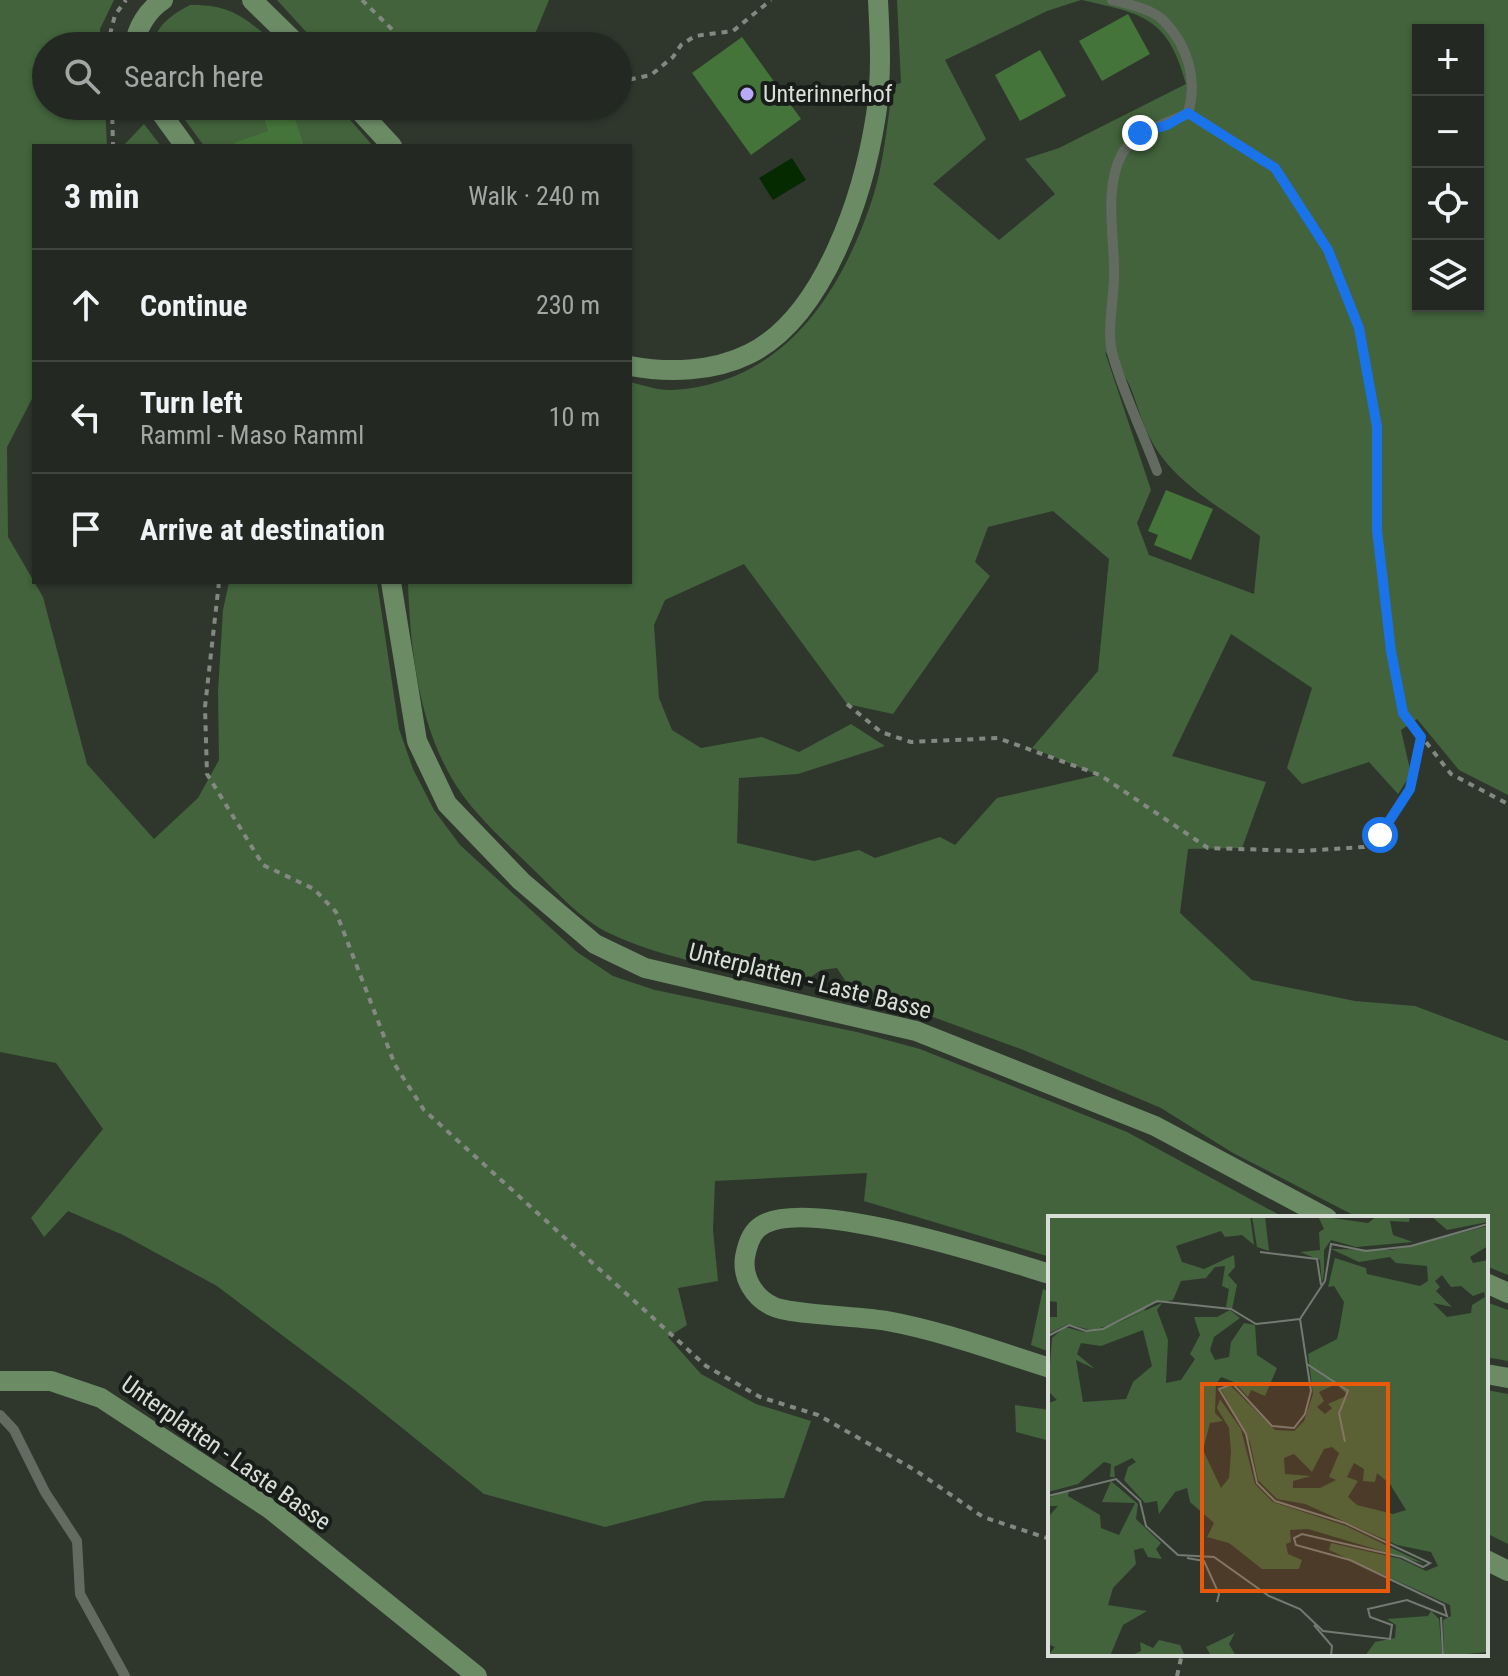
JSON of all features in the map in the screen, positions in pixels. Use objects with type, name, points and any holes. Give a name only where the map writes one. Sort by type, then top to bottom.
[{"type":"main road","points":[[138,32],[150,9],[163,0]]},
{"type":"main road","points":[[252,0],[285,32]]},
{"type":"main road","points":[[632,366],[660,371],[705,367],[749,354],[785,328],[818,286],[856,199],[876,115],[881,57],[878,0]]},
{"type":"main road","points":[[166,120],[184,144]]},
{"type":"main road","points":[[368,120],[390,144]]},
{"type":"main road","name":"Unterplatten - Laste Basse","points":[[391,584],[417,741],[447,804],[521,881],[595,944],[645,968],[916,1031],[1155,1126],[1323,1216]]},
{"type":"main road","points":[[1048,1273],[945,1242],[814,1217],[782,1218],[760,1226],[747,1244],[744,1264],[749,1284],[759,1299],[776,1308],[888,1321],[1048,1367]]},
{"type":"main road","points":[[1488,1284],[1508,1293]]},
{"type":"main road","points":[[1488,1374],[1508,1378]]},
{"type":"main road","name":"Unterplatten - Laste Basse","points":[[0,1381],[51,1381],[101,1398],[270,1509],[477,1676]]},
{"type":"main road","points":[[1488,1561],[1508,1571]]},
{"type":"lane","points":[[1112,0],[1162,19],[1187,54],[1194,92],[1188,113],[1167,125],[1140,133],[1122,153],[1115,177],[1111,233],[1114,271],[1112,353],[1157,471]]},
{"type":"lane","points":[[0,1415],[14,1430],[45,1492],[77,1541],[80,1594],[125,1676]]},
{"type":"path","points":[[111,32],[115,15],[126,0]]},
{"type":"path","points":[[362,0],[395,32]]},
{"type":"path","points":[[632,79],[651,75],[673,57],[681,45],[695,36],[733,31],[771,0]]},
{"type":"path","points":[[1188,113],[1275,168],[1328,250],[1359,328],[1377,427],[1377,530],[1391,651],[1403,713],[1451,774],[1508,804]]},
{"type":"path","points":[[112,120],[113,144]]},
{"type":"path","points":[[219,584],[205,707],[207,774],[263,865],[314,889],[336,912],[395,1065],[424,1110],[706,1366],[760,1397],[818,1415],[915,1470],[983,1517],[1048,1538]]},
{"type":"path","points":[[847,704],[881,732],[911,742],[998,738],[1100,775],[1208,848],[1301,851],[1364,847],[1380,835],[1410,789],[1421,737]]},
{"type":"path","points":[[1177,1676],[1182,1656]]},
{"type":"shaded area","points":[[0,0],[114,0],[100,32],[32,32],[32,120],[106,120],[107,144],[32,144],[32,399],[7,447],[8,537],[32,578],[32,584],[35,584],[43,597],[87,764],[154,839],[198,798],[219,760],[218,692],[223,610],[229,584],[377,584],[399,729],[413,769],[434,810],[460,845],[577,952],[613,976],[655,990],[857,1032],[920,1049],[1127,1132],[1281,1216],[1048,1216],[1048,1256],[864,1201],[867,1173],[715,1181],[713,1230],[718,1281],[678,1288],[687,1325],[668,1337],[701,1374],[756,1404],[811,1421],[784,1498],[704,1501],[605,1527],[484,1494],[355,1390],[217,1286],[123,1235],[68,1211],[44,1237],[31,1218],[103,1129],[56,1063],[0,1052]]},
{"type":"shaded area","points":[[277,0],[549,0],[536,32],[306,32]]},
{"type":"shaded area","points":[[897,0],[1081,0],[1047,11],[945,60],[986,139],[933,184],[999,240],[1055,194],[1025,159],[1059,148],[1186,84],[1171,45],[1150,22],[1137,15],[1082,0],[1508,0],[1508,795],[1459,770],[1417,719],[1401,730],[1411,774],[1398,794],[1369,762],[1302,784],[1287,768],[1312,688],[1231,634],[1172,756],[1266,782],[1242,848],[1188,849],[1180,913],[1252,980],[1355,1001],[1415,1006],[1508,1041],[1508,1275],[1488,1267],[1488,1216],[1355,1216],[1233,1153],[1161,1108],[1021,1049],[933,1017],[856,997],[837,968],[821,970],[799,985],[680,958],[611,934],[571,906],[501,839],[451,777],[423,707],[414,657],[408,584],[632,584],[632,383],[667,390],[711,384],[745,371],[775,353],[801,329],[824,301],[859,235],[880,172],[893,85],[901,83]],"holes":[[[1105,352],[1133,393],[1144,425],[1159,454],[1184,481],[1260,536],[1254,594],[1149,555],[1137,523],[1151,490]],[[1053,511],[1109,559],[1098,671],[1032,748],[1098,775],[997,798],[955,845],[940,837],[875,858],[859,850],[814,861],[737,843],[739,778],[798,774],[885,746],[851,724],[799,752],[762,737],[701,748],[672,730],[659,698],[654,625],[665,600],[744,564],[847,704],[893,714],[990,576],[975,562],[988,527]]]},
{"type":"shaded area","points":[[190,5],[218,7],[239,15],[262,32],[158,32],[171,16]]},
{"type":"shaded area","points":[[185,120],[350,120],[371,144],[203,144]]},
{"type":"shaded area","points":[[144,124],[159,144],[125,144]]},
{"type":"shaded area","points":[[792,158],[806,180],[773,200],[759,178]]},
{"type":"shaded area","points":[[1043,1289],[1048,1291],[1048,1351],[1031,1345]]},
{"type":"shaded area","points":[[1488,1303],[1508,1310],[1508,1361],[1488,1357]]},
{"type":"shaded area","points":[[1488,1390],[1508,1394],[1508,1544],[1488,1534]]},
{"type":"shaded area","points":[[1015,1405],[1048,1410],[1048,1440],[1016,1432]]},
{"type":"building","points":[[1128,14],[1150,54],[1102,81],[1079,41]]},
{"type":"building","points":[[742,37],[801,119],[751,155],[692,73]]},
{"type":"building","points":[[1040,50],[1066,96],[1020,121],[995,75]]},
{"type":"building","points":[[264,120],[296,120],[303,144],[234,144],[268,131]]},
{"type":"building","points":[[1166,490],[1213,509],[1191,560],[1154,545],[1158,535],[1148,531]]},
{"type":"place","name":"Unterinnerhof","points":[[747,94]]},
{"type":"route","points":[[1140,133],[1167,125],[1188,113],[1275,168],[1328,250],[1359,328],[1377,427],[1377,530],[1391,651],[1403,713],[1421,737],[1410,789],[1380,835]]}]
